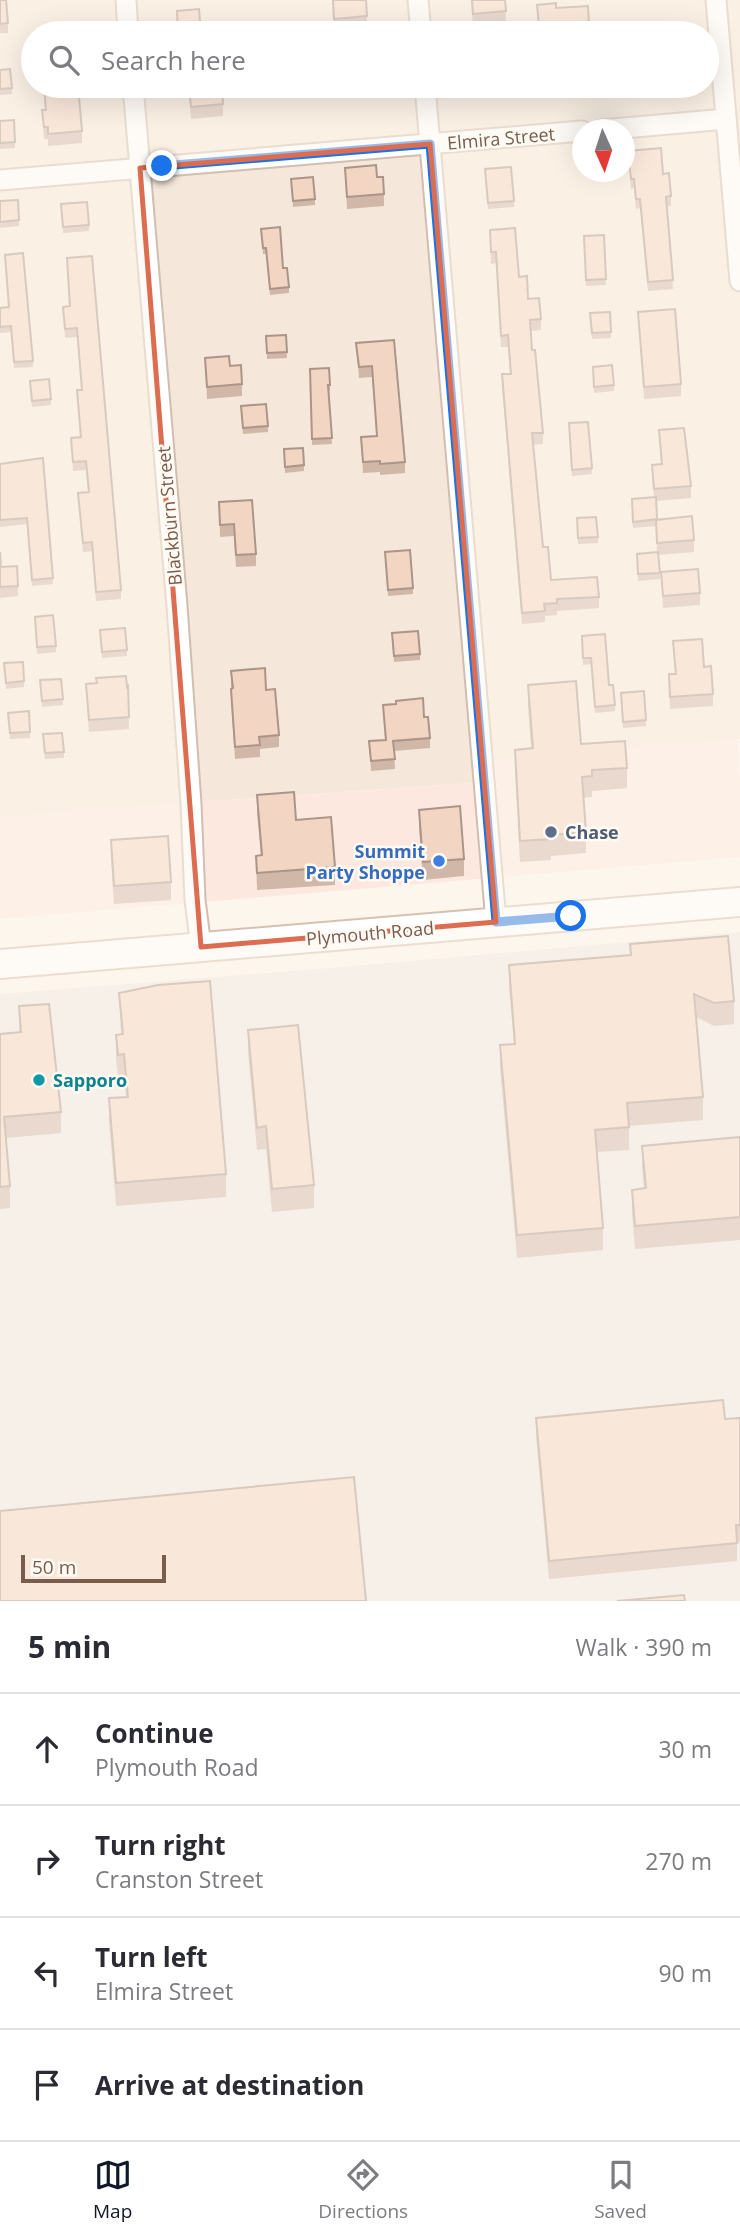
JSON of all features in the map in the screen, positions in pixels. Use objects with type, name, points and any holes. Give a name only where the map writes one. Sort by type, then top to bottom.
[{"type":"main road","name":"Plymouth Road","points":[[0,964],[740,902]]},
{"type":"street","points":[[125,0],[127,21]]},
{"type":"street","points":[[418,0],[420,21]]},
{"type":"street","points":[[716,0],[718,21]]},
{"type":"street","points":[[719,36],[740,281]]},
{"type":"street","name":"Blackburn Street","points":[[134,98],[177,606],[195,900],[201,947]]},
{"type":"street","points":[[426,98],[496,922]]},
{"type":"street","points":[[635,127],[726,119]]},
{"type":"street","name":"Elmira Street","points":[[0,180],[572,132]]},
{"type":"highlighted area","points":[[430,144],[496,922],[201,947],[140,168]]},
{"type":"shaded area","points":[[0,0],[740,0],[740,739],[484,760],[485,782],[0,816]]},
{"type":"shaded area","points":[[737,739],[740,857],[0,919],[0,816],[484,782],[483,760]]},
{"type":"shaded area","points":[[740,932],[740,1601],[0,1601],[0,994]]},
{"type":"building","points":[[0,0],[6,0],[8,23],[0,24]]},
{"type":"building","points":[[333,0],[366,0],[367,16],[334,19]]},
{"type":"building","points":[[472,0],[505,0],[506,11],[473,14]]},
{"type":"building","points":[[556,3],[556,8],[588,6],[589,21],[539,21],[537,5]]},
{"type":"building","points":[[199,9],[200,21],[177,21],[177,11]]},
{"type":"building","points":[[10,69],[12,88],[0,89],[0,70]]},
{"type":"building","points":[[45,98],[79,98],[82,131],[48,134],[48,127],[44,127],[42,110],[46,110]]},
{"type":"building","points":[[190,98],[223,98],[223,104],[191,107]]},
{"type":"building","points":[[14,120],[15,142],[0,143],[0,121]]},
{"type":"building","points":[[661,148],[663,174],[669,173],[671,196],[666,197],[673,280],[648,282],[640,199],[636,199],[634,182],[635,150]]},
{"type":"building","points":[[376,165],[377,177],[383,177],[384,194],[347,197],[345,168]]},
{"type":"building","points":[[511,167],[514,201],[488,203],[485,169]]},
{"type":"building","points":[[313,177],[315,199],[293,201],[291,179]]},
{"type":"building","points":[[18,200],[19,220],[0,222],[0,201]]},
{"type":"building","points":[[87,202],[89,225],[63,227],[61,204]]},
{"type":"building","points":[[280,227],[283,268],[287,268],[289,287],[270,289],[266,248],[263,248],[261,229]]},
{"type":"building","points":[[515,228],[519,277],[527,276],[528,299],[539,298],[541,319],[530,320],[543,433],[532,433],[543,547],[548,547],[551,580],[597,577],[599,597],[557,599],[557,603],[544,604],[545,611],[522,613],[502,374],[511,374],[508,335],[501,336],[496,252],[491,252],[490,230]]},
{"type":"building","points":[[604,235],[606,279],[586,280],[584,236]]},
{"type":"building","points":[[23,253],[33,361],[14,362],[11,326],[0,327],[0,308],[9,307],[5,255]]},
{"type":"building","points":[[92,256],[121,590],[96,592],[92,542],[83,543],[78,493],[89,492],[86,461],[73,462],[71,438],[81,437],[77,390],[82,390],[77,328],[65,329],[63,307],[70,306],[67,258]]},
{"type":"building","points":[[675,309],[681,384],[644,387],[638,312]]},
{"type":"building","points":[[610,312],[611,332],[592,333],[590,313]]},
{"type":"building","points":[[286,335],[287,352],[267,353],[266,336]]},
{"type":"building","points":[[394,340],[405,462],[363,462],[361,437],[377,436],[372,366],[359,367],[356,343]]},
{"type":"building","points":[[229,356],[230,366],[241,365],[242,384],[207,387],[205,358]]},
{"type":"building","points":[[612,365],[614,385],[594,387],[593,367]]},
{"type":"building","points":[[329,368],[332,438],[312,439],[310,369]]},
{"type":"building","points":[[49,379],[51,399],[32,401],[30,381]]},
{"type":"building","points":[[266,404],[268,426],[243,428],[241,406]]},
{"type":"building","points":[[588,422],[592,468],[572,470],[569,423]]},
{"type":"building","points":[[684,428],[691,486],[654,489],[652,465],[662,464],[659,430]]},
{"type":"building","points":[[303,448],[304,465],[285,467],[284,449]]},
{"type":"building","points":[[43,458],[53,578],[32,580],[27,518],[0,520],[0,464]]},
{"type":"building","points":[[656,497],[657,519],[633,522],[632,499]]},
{"type":"building","points":[[252,500],[256,554],[236,555],[234,524],[220,525],[219,502]]},
{"type":"building","points":[[692,516],[694,540],[657,543],[656,520]]},
{"type":"building","points":[[596,517],[598,537],[578,538],[577,518]]},
{"type":"building","points":[[410,550],[413,588],[388,590],[385,552]]},
{"type":"building","points":[[0,552],[1,567],[17,566],[18,586],[0,587]]},
{"type":"building","points":[[658,552],[660,573],[638,574],[637,554]]},
{"type":"building","points":[[698,569],[700,593],[663,596],[661,572]]},
{"type":"building","points":[[53,615],[56,646],[37,647],[35,617]]},
{"type":"building","points":[[125,628],[127,650],[102,652],[100,630]]},
{"type":"building","points":[[418,631],[420,654],[394,656],[392,633]]},
{"type":"building","points":[[605,634],[609,685],[613,685],[615,705],[595,707],[591,658],[583,658],[582,636]]},
{"type":"building","points":[[702,639],[704,667],[711,666],[713,694],[670,697],[669,674],[676,674],[673,641]]},
{"type":"building","points":[[23,662],[24,681],[6,683],[4,663]]},
{"type":"building","points":[[265,668],[266,690],[275,689],[279,735],[259,737],[260,745],[235,747],[231,671]]},
{"type":"building","points":[[126,676],[129,717],[89,720],[86,684],[97,683],[96,678]]},
{"type":"building","points":[[61,679],[63,699],[42,701],[40,680]]},
{"type":"building","points":[[576,681],[581,744],[625,741],[627,768],[592,770],[592,776],[582,777],[586,832],[550,835],[551,839],[520,841],[515,750],[533,748],[528,685]]},
{"type":"building","points":[[644,691],[646,720],[623,722],[621,693]]},
{"type":"building","points":[[423,698],[424,717],[428,717],[430,738],[393,741],[395,759],[371,761],[369,741],[386,740],[383,705]]},
{"type":"building","points":[[29,711],[30,732],[10,733],[8,713]]},
{"type":"building","points":[[62,733],[64,752],[45,753],[43,734]]},
{"type":"building","points":[[294,792],[296,820],[331,817],[335,867],[257,873],[256,856],[262,855],[257,795]]},
{"type":"building","points":[[460,806],[464,859],[423,862],[419,810]]},
{"type":"building","points":[[168,836],[171,882],[114,886],[111,840]]},
{"type":"building","points":[[728,936],[734,1001],[714,1003],[694,994],[703,1097],[627,1103],[629,1127],[595,1130],[603,1228],[517,1235],[500,1045],[515,1044],[509,965],[631,955],[630,944]]},
{"type":"building","points":[[210,981],[226,1174],[116,1183],[109,1098],[128,1097],[124,1054],[118,1055],[116,1035],[123,1034],[119,993],[158,985]]},
{"type":"building","points":[[49,1004],[61,1112],[4,1117],[10,1186],[0,1187],[0,1034],[21,1032],[19,1006]]},
{"type":"building","points":[[298,1025],[314,1185],[272,1189],[266,1126],[257,1128],[248,1030]]},
{"type":"building","points":[[740,1137],[740,1217],[635,1226],[632,1190],[646,1188],[642,1146]]},
{"type":"building","points":[[723,1400],[725,1419],[740,1418],[740,1525],[736,1525],[737,1543],[549,1561],[536,1418]]},
{"type":"building","points":[[354,1477],[366,1601],[0,1601],[0,1511]]},
{"type":"building","points":[[684,1595],[685,1601],[617,1601]]},
{"type":"place","name":"Chase","points":[[551,832]]},
{"type":"place","name":"Summit Party Shoppe","points":[[439,861]]},
{"type":"place","name":"Sapporo","points":[[39,1080]]},
{"type":"route","points":[[162,166],[430,144],[496,922],[571,916]]}]
